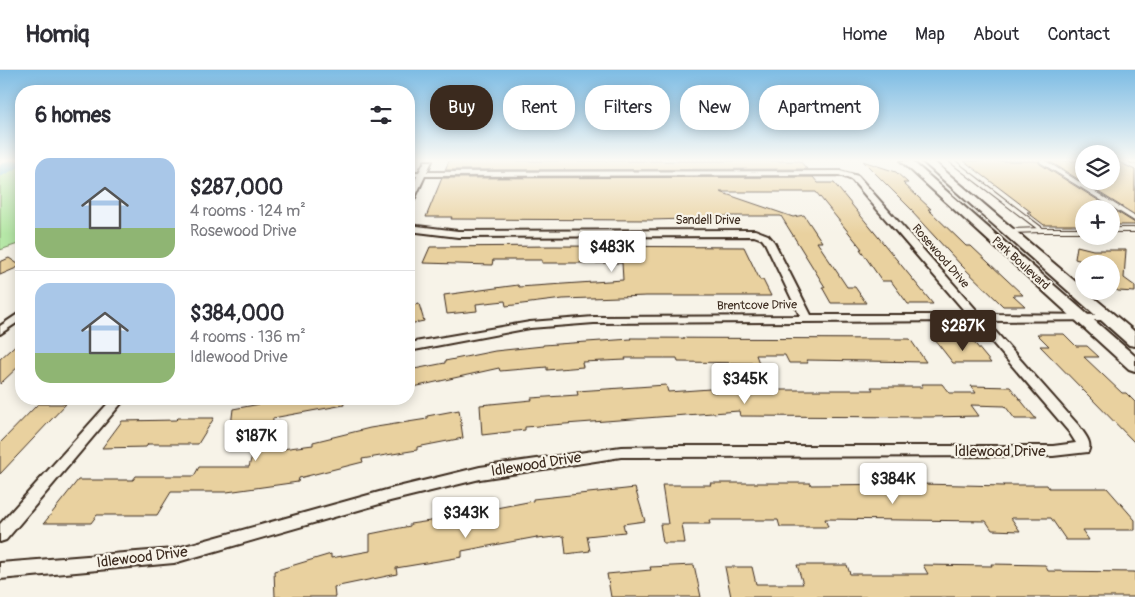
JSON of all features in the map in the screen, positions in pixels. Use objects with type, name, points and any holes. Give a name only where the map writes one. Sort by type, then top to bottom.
[{"type":"main road","name":"Park Boulevard","points":[[934,186],[1135,365]]},
{"type":"main road","name":"Park Boulevard","points":[[955,186],[1135,340]]},
{"type":"main road","points":[[985,231],[1006,231]]},
{"type":"street","name":"Rosewood Drive","points":[[861,186],[1074,429],[1083,443],[1083,448]]},
{"type":"street","name":"Sandell Drive","points":[[415,229],[458,234],[755,233],[765,237],[770,242],[807,318]]},
{"type":"street","name":"Brentcove Drive","points":[[415,346],[530,325],[594,320],[1107,317]]},
{"type":"street","points":[[0,331],[15,320]]},
{"type":"street","points":[[0,535],[114,405]]},
{"type":"street","name":"Idlewood Drive","points":[[0,571],[174,556],[390,495],[480,473],[621,452],[1053,451],[1083,448]]},
{"type":"lane","points":[[984,186],[1042,230]]},
{"type":"lane","points":[[1081,186],[1135,219]]},
{"type":"lane","points":[[1006,231],[1075,230]]},
{"type":"lane","points":[[1120,230],[1135,230]]},
{"type":"green space","points":[[0,186],[15,186],[15,245],[0,250]]},
{"type":"building","points":[[439,186],[836,186],[933,304],[908,304],[891,281],[882,281],[860,249],[862,249],[816,192],[720,192],[793,217],[804,215],[822,242],[817,242],[847,287],[855,287],[866,303],[831,303],[822,287],[825,287],[781,216],[721,216],[722,218],[651,220],[451,219],[452,217],[426,217]]},
{"type":"building","points":[[888,186],[906,186],[966,246],[971,246],[1023,295],[1013,295],[1025,306],[1003,306],[961,265],[912,212],[914,212]]},
{"type":"building","points":[[996,186],[1075,186],[1075,190],[1082,190],[1098,200],[1075,200],[1075,225],[1044,225],[1027,212],[1031,212]]},
{"type":"building","points":[[1120,186],[1135,186],[1135,215],[1120,206],[1120,200],[1111,200],[1095,190],[1120,190]]},
{"type":"building","points":[[1120,214],[1135,223],[1135,225],[1120,225]]},
{"type":"building","points":[[1077,246],[1093,250],[1126,250],[1124,278],[1135,286],[1135,292],[1120,291],[1120,255],[1076,255]]},
{"type":"building","points":[[430,247],[744,247],[760,280],[763,280],[771,296],[646,296],[563,299],[506,306],[505,301],[476,304],[477,311],[447,314],[444,295],[518,285],[519,287],[623,280],[622,263],[542,263],[542,260],[493,260],[492,265],[423,263]]},
{"type":"building","points":[[9,258],[15,262],[15,269],[0,275],[0,262]]},
{"type":"building","points":[[419,304],[424,321],[415,323],[415,305]]},
{"type":"building","points":[[1037,334],[1064,334],[1076,346],[1087,346],[1099,357],[1084,357],[1122,393],[1126,393],[1135,402],[1135,443],[1040,346],[1049,346]]},
{"type":"building","points":[[631,339],[910,339],[926,362],[806,360],[808,363],[789,363],[785,355],[756,355],[759,363],[678,362],[677,358],[625,358],[626,360],[582,362],[583,367],[547,370],[547,367],[500,371],[499,368],[415,387],[415,369],[445,363],[445,361],[495,351],[543,345]]},
{"type":"building","points":[[935,340],[972,340],[991,363],[953,363]]},
{"type":"building","points":[[15,345],[15,370],[0,384],[0,359]]},
{"type":"building","points":[[921,384],[942,384],[949,393],[976,393],[971,386],[1010,387],[1036,419],[1015,419],[1005,406],[971,405],[979,416],[740,416],[739,411],[525,427],[525,430],[482,435],[480,405],[532,400],[531,398],[578,395],[577,391],[666,385],[668,392],[710,389],[712,392],[751,392],[750,386],[763,386],[764,390],[873,390],[871,387],[923,387]]},
{"type":"building","points":[[37,405],[65,405],[0,474],[0,443]]},
{"type":"building","points":[[255,405],[344,405],[273,418],[271,446],[275,445],[274,450],[313,445],[313,442],[370,428],[427,419],[427,416],[459,410],[463,438],[417,447],[417,450],[362,459],[363,462],[299,478],[298,482],[227,492],[171,492],[157,515],[97,515],[91,523],[44,523],[78,480],[133,480],[136,476],[194,476],[199,467],[249,467],[259,428],[230,434],[233,409]]},
{"type":"building","points":[[178,418],[214,418],[198,444],[148,444],[146,447],[102,448],[122,421],[176,420]]},
{"type":"building","points":[[710,483],[1047,485],[1049,488],[1107,488],[1135,520],[1135,530],[1082,530],[1089,540],[1066,540],[1051,518],[1011,518],[1020,531],[992,530],[986,521],[825,519],[828,527],[780,527],[778,520],[709,520],[710,524],[682,524],[685,543],[663,543],[660,524],[668,524],[662,485],[711,485]]},
{"type":"building","points":[[635,488],[645,521],[623,524],[625,532],[587,536],[590,551],[566,554],[564,536],[537,539],[537,537],[462,551],[462,557],[396,568],[397,574],[334,587],[335,597],[275,597],[274,571],[331,554],[331,558],[370,551],[370,534],[410,526],[410,524],[471,515],[470,513],[533,501],[533,499]]},
{"type":"building","points":[[991,564],[1045,565],[1048,571],[1135,572],[1135,597],[731,597],[725,567],[752,567],[756,584],[803,584],[797,565],[847,565],[850,574],[928,574],[923,565],[992,566]]},
{"type":"building","points":[[694,565],[701,597],[611,597],[607,574],[651,570],[650,567]]}]
